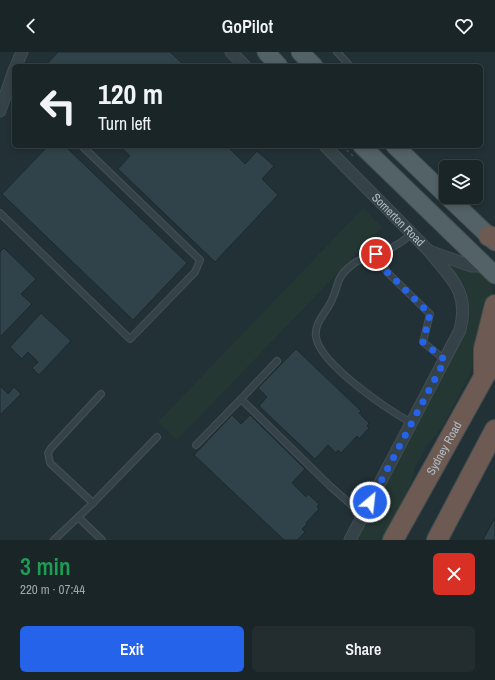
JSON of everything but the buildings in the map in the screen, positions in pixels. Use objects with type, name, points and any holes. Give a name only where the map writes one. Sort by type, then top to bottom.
[{"type":"highway","points":[[484,378],[484,349],[495,305]]},
{"type":"highway","name":"Sydney Road","points":[[393,540],[495,357]]},
{"type":"highway","points":[[437,540],[493,436]]},
{"type":"main road","points":[[266,52],[277,64]]},
{"type":"main road","points":[[300,52],[312,64]]},
{"type":"main road","name":"Somerton Road","points":[[364,148],[490,270]]},
{"type":"main road","points":[[397,148],[439,188]]},
{"type":"main road","points":[[456,204],[493,239]]},
{"type":"street","points":[[17,64],[22,52]]},
{"type":"street","points":[[232,52],[243,64]]},
{"type":"street","points":[[0,111],[10,89]]},
{"type":"street","name":"Somerton Road","points":[[327,148],[429,251],[471,266],[490,270]]},
{"type":"street","points":[[350,540],[460,330],[464,308],[462,298],[454,280],[429,251]]},
{"type":"lane","points":[[336,52],[348,64]]},
{"type":"lane","points":[[0,213],[130,339],[195,272],[200,260],[84,148]]},
{"type":"lane","points":[[412,233],[400,245],[356,262],[341,276],[332,300],[316,327],[316,338],[325,355],[355,384],[387,409],[412,423]]},
{"type":"lane","points":[[376,254],[387,272],[430,314],[423,342],[445,360]]},
{"type":"lane","points":[[196,445],[277,361]]},
{"type":"lane","points":[[93,503],[50,463],[48,453],[101,394]]},
{"type":"lane","points":[[241,399],[331,487],[363,515]]},
{"type":"lane","points":[[54,540],[93,503],[157,437]]},
{"type":"lane","points":[[78,517],[102,540]]},
{"type":"green space","points":[[363,208],[382,227],[177,440],[158,422]]},
{"type":"green space","points":[[441,261],[475,270],[488,279],[492,286],[493,295],[471,372],[442,427],[427,445],[415,467],[410,488],[382,540],[356,540],[467,329],[469,308],[465,288],[458,276]]},
{"type":"route","points":[[370,502],[445,360],[423,342],[430,314],[387,272],[376,254]]}]
